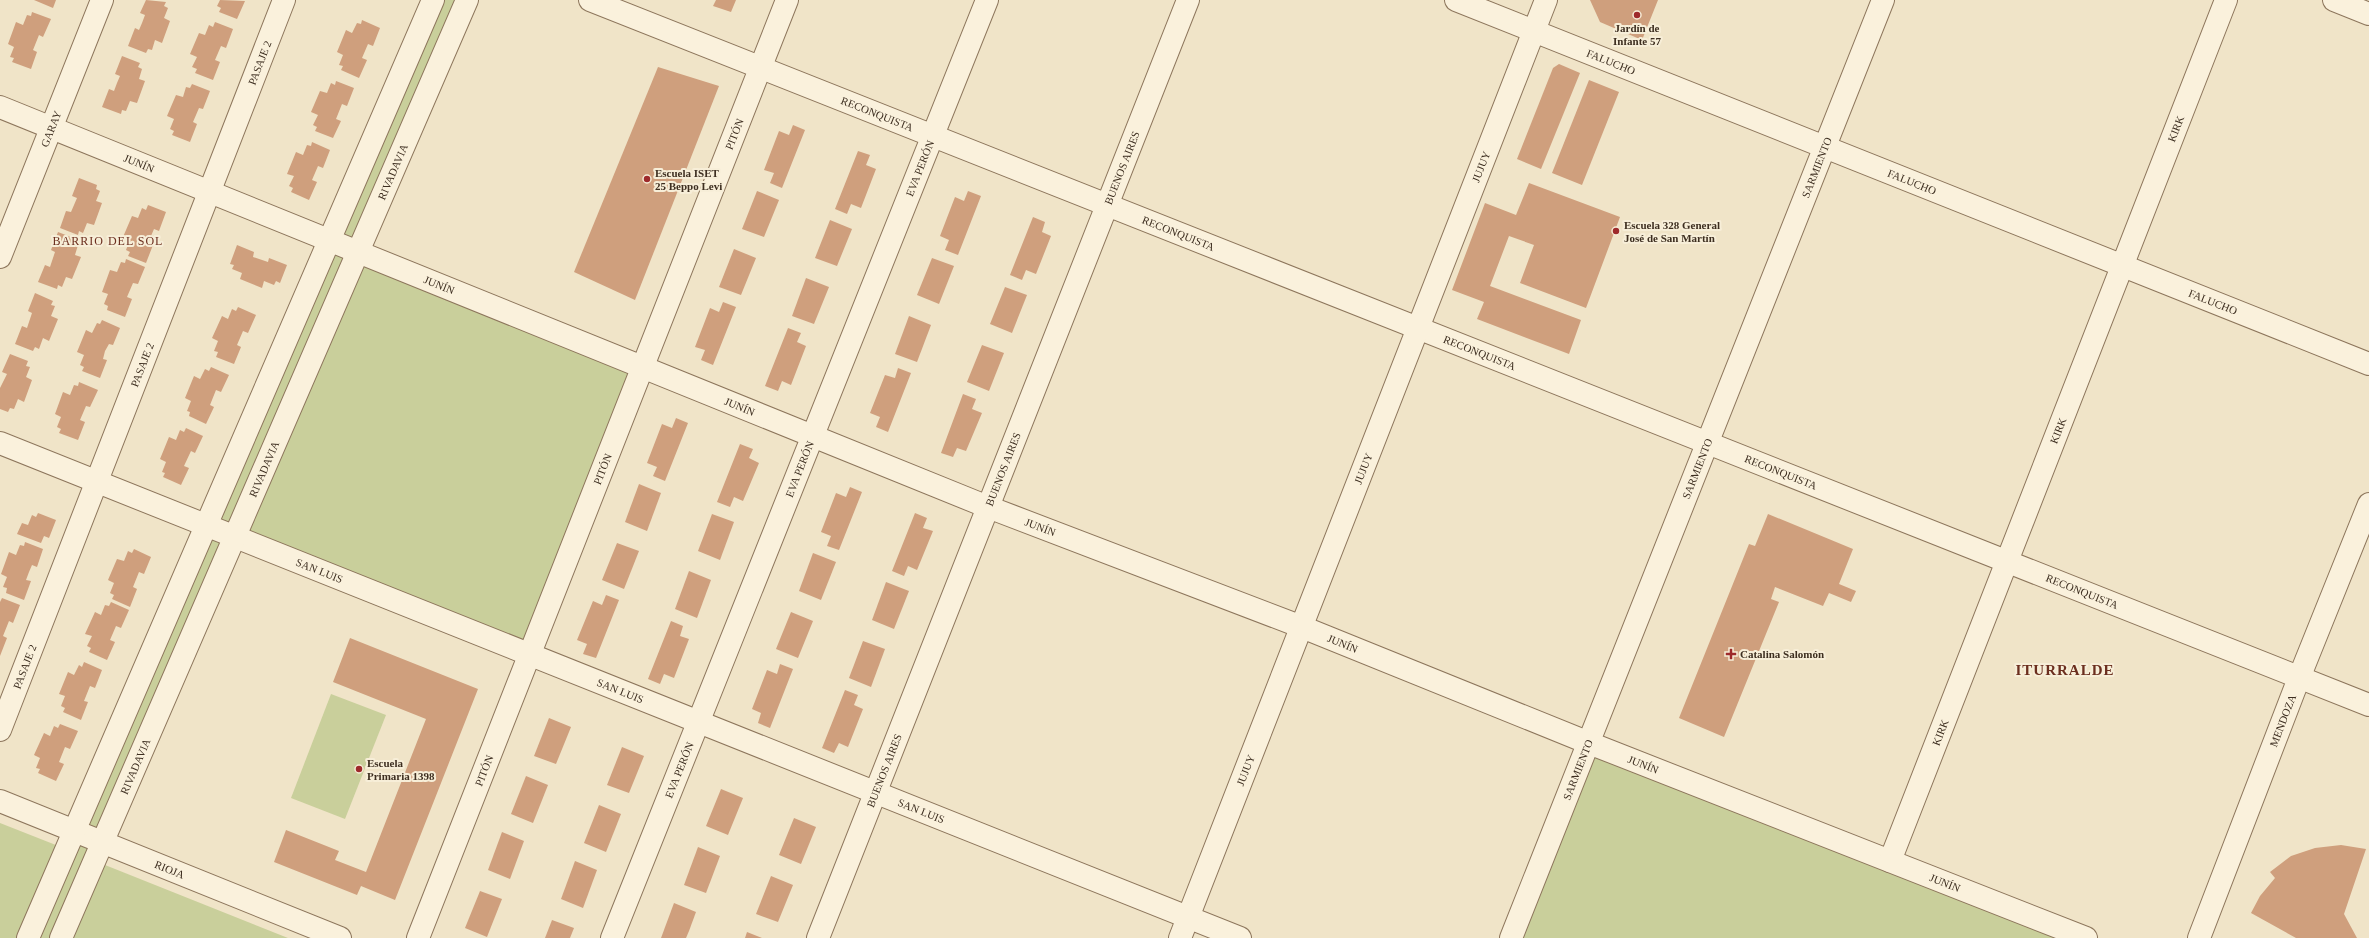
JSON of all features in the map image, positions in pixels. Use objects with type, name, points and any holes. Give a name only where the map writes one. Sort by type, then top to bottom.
[{"type":"street","name":"GARAY","points":[[0,257],[102,0]]},
{"type":"street","name":"PASAJE 2","points":[[0,730],[284,0]]},
{"type":"street","points":[[28,938],[434,0]]},
{"type":"street","name":"RIVADAVIA","points":[[61,938],[466,0]]},
{"type":"street","name":"RECONQUISTA","points":[[590,0],[619,5],[760,67],[932,136],[2369,705]]},
{"type":"street","name":"PITÓN","points":[[418,938],[528,655],[787,0]]},
{"type":"street","name":"EVA PERÓN","points":[[612,938],[987,0]]},
{"type":"street","name":"BUENOS AIRES","points":[[818,938],[1188,0]]},
{"type":"street","name":"FALUCHO","points":[[1456,0],[2369,364]]},
{"type":"street","name":"JUJUY","points":[[1180,938],[1546,0]]},
{"type":"street","name":"SARMIENTO","points":[[1511,938],[1884,0]]},
{"type":"street","name":"KIRK","points":[[1890,861],[2226,0]]},
{"type":"street","points":[[2334,0],[2369,14]]},
{"type":"street","name":"JUNÍN","points":[[0,107],[988,506],[1302,627],[1589,743],[2086,938]]},
{"type":"street","name":"SAN LUIS","points":[[0,444],[875,794],[1240,938]]},
{"type":"street","name":"MENDOZA","points":[[2199,938],[2299,678],[2369,504]]},
{"type":"street","name":"RIOJA","points":[[0,801],[340,938]]},
{"type":"green space","points":[[433,0],[467,0],[358,251],[642,366],[528,655],[234,537],[95,861],[288,938],[0,938],[0,823],[66,849]]},
{"type":"green space","points":[[331,694],[386,715],[345,819],[291,798]]},
{"type":"green space","points":[[1589,743],[2086,938],[1511,938]]},
{"type":"building","points":[[34,0],[56,0],[53,8]]},
{"type":"building","points":[[146,0],[166,2],[164,6],[168,8],[164,18],[170,21],[162,43],[155,40],[152,50],[148,49],[146,53],[128,46],[135,28],[139,30],[142,23],[145,15],[140,13]]},
{"type":"building","points":[[220,0],[245,1],[237,19],[219,12],[221,8],[217,6]]},
{"type":"building","points":[[716,0],[736,0],[731,12],[713,6]]},
{"type":"building","points":[[1590,0],[1658,0],[1642,40],[1600,22]]},
{"type":"building","points":[[32,12],[51,19],[43,37],[39,35],[33,50],[37,52],[31,69],[12,62],[14,58],[10,57],[14,47],[8,44],[16,22],[23,25],[27,15],[31,16]]},
{"type":"building","points":[[362,20],[380,28],[373,46],[368,44],[362,58],[367,60],[359,78],[341,70],[343,66],[339,65],[343,55],[337,52],[346,30],[352,33],[357,23],[361,24]]},
{"type":"building","points":[[215,22],[233,29],[226,48],[221,46],[215,60],[220,62],[213,80],[195,73],[197,69],[192,67],[197,57],[190,54],[199,33],[205,35],[209,25],[213,27]]},
{"type":"building","points":[[122,56],[140,63],[138,67],[142,69],[139,79],[145,81],[137,103],[130,101],[126,111],[122,110],[121,114],[102,107],[109,89],[114,91],[120,76],[115,74]]},
{"type":"building","points":[[1559,64],[1580,73],[1541,169],[1517,159],[1553,68]]},
{"type":"building","name":"Escuela ISET 25 Beppo Levi","points":[[658,67],[719,86],[635,300],[574,272]]},
{"type":"building","points":[[1589,80],[1619,92],[1582,185],[1552,173]]},
{"type":"building","points":[[336,81],[354,88],[347,106],[342,104],[336,119],[341,121],[333,138],[315,131],[317,127],[313,125],[318,115],[311,112],[320,91],[327,93],[331,83],[335,85]]},
{"type":"building","points":[[192,84],[210,91],[203,109],[199,108],[193,122],[197,124],[190,142],[172,135],[174,131],[170,129],[174,119],[167,116],[176,95],[183,97],[186,87],[190,88]]},
{"type":"building","points":[[793,125],[805,130],[782,188],[770,183],[774,173],[764,170],[779,131],[789,135]]},
{"type":"building","points":[[312,142],[330,150],[323,168],[318,166],[312,180],[317,182],[309,200],[291,192],[293,188],[289,186],[294,176],[287,174],[296,152],[303,155],[307,145],[311,146]]},
{"type":"building","points":[[858,151],[870,155],[866,165],[876,169],[861,208],[851,204],[847,214],[835,209]]},
{"type":"building","points":[[79,178],[97,185],[96,189],[100,191],[96,201],[102,203],[94,225],[87,223],[83,233],[79,231],[78,235],[60,228],[66,211],[71,212],[77,198],[72,196]]},
{"type":"building","points":[[1529,183],[1620,217],[1586,308],[1520,283],[1534,245],[1509,236],[1490,286],[1581,320],[1569,354],[1477,319],[1484,302],[1452,290],[1485,203],[1516,215]]},
{"type":"building","points":[[757,191],[779,200],[764,237],[742,229]]},
{"type":"building","points":[[968,191],[981,196],[958,255],[945,250],[949,240],[940,236],[955,197],[964,201]]},
{"type":"building","points":[[148,205],[166,212],[159,231],[154,229],[148,243],[153,245],[146,263],[128,256],[130,252],[126,250],[130,240],[123,237],[132,216],[138,218],[142,208],[146,210]]},
{"type":"building","points":[[1033,217],[1045,222],[1042,232],[1051,236],[1036,274],[1026,270],[1022,280],[1010,275]]},
{"type":"building","points":[[830,220],[852,229],[837,266],[815,258]]},
{"type":"building","points":[[58,232],[76,239],[75,243],[78,245],[75,255],[81,257],[72,279],[66,277],[62,287],[58,285],[57,289],[38,282],[45,265],[50,267],[55,252],[51,250]]},
{"type":"building","points":[[237,245],[254,252],[253,257],[268,262],[269,258],[287,265],[280,283],[276,281],[274,285],[264,281],[262,288],[240,279],[242,273],[232,269],[234,265],[230,264]]},
{"type":"building","points":[[734,249],[756,258],[741,295],[719,287]]},
{"type":"building","points":[[932,258],[954,266],[939,304],[917,295]]},
{"type":"building","points":[[126,259],[145,267],[138,284],[133,283],[127,297],[132,299],[125,317],[107,310],[108,306],[104,304],[108,294],[102,292],[110,270],[117,272],[121,262],[125,263]]},
{"type":"building","points":[[806,278],[829,287],[814,324],[792,316]]},
{"type":"building","points":[[1005,287],[1027,295],[1012,333],[990,324]]},
{"type":"building","points":[[35,293],[53,301],[51,305],[55,306],[51,316],[58,319],[49,341],[43,338],[39,349],[35,347],[33,351],[15,344],[22,326],[27,328],[32,313],[28,311]]},
{"type":"building","points":[[723,302],[736,307],[713,365],[701,360],[705,350],[695,347],[710,308],[719,312]]},
{"type":"building","points":[[238,307],[256,315],[248,333],[243,331],[237,345],[241,347],[234,364],[216,357],[218,352],[214,351],[218,341],[212,338],[222,316],[228,319],[232,309],[236,311]]},
{"type":"building","points":[[909,316],[931,325],[917,362],[895,354]]},
{"type":"building","points":[[102,320],[120,328],[113,345],[109,344],[105,351],[103,359],[107,360],[100,378],[82,371],[84,367],[80,365],[84,355],[77,352],[86,330],[92,333],[97,323],[100,324]]},
{"type":"building","points":[[788,328],[801,333],[797,342],[806,346],[791,385],[782,381],[778,391],[765,386]]},
{"type":"building","points":[[982,345],[1004,353],[989,391],[967,382]]},
{"type":"building","points":[[10,354],[28,361],[26,366],[30,367],[26,377],[32,380],[24,402],[18,399],[14,409],[10,408],[8,412],[0,409],[0,388],[7,374],[2,372]]},
{"type":"building","points":[[211,367],[229,375],[221,392],[216,390],[210,405],[214,407],[206,424],[189,416],[190,412],[187,411],[191,401],[185,398],[194,376],[200,379],[205,369],[209,371]]},
{"type":"building","points":[[898,368],[911,373],[888,432],[876,427],[880,417],[870,413],[885,375],[895,378]]},
{"type":"building","points":[[79,382],[98,390],[90,407],[86,406],[80,420],[85,422],[78,440],[59,433],[61,429],[57,427],[61,417],[55,414],[63,392],[70,395],[74,385],[78,386]]},
{"type":"building","points":[[963,394],[976,399],[972,409],[982,413],[966,451],[957,448],[953,457],[941,453]]},
{"type":"building","points":[[676,418],[688,423],[665,481],[653,476],[657,467],[647,463],[662,424],[672,428]]},
{"type":"building","points":[[186,428],[203,436],[195,453],[191,451],[184,466],[189,468],[181,485],[163,477],[165,473],[162,472],[166,462],[160,459],[169,437],[176,440],[180,430],[184,432]]},
{"type":"building","points":[[740,444],[753,449],[749,458],[759,463],[743,501],[734,497],[730,507],[717,502]]},
{"type":"building","points":[[639,484],[661,493],[647,531],[625,522]]},
{"type":"building","points":[[850,487],[862,492],[839,550],[827,546],[831,536],[821,532],[836,493],[846,497]]},
{"type":"building","points":[[38,513],[56,520],[49,538],[44,536],[41,543],[17,534],[22,523],[28,525],[32,515],[36,517]]},
{"type":"building","points":[[915,513],[927,518],[923,528],[933,531],[917,570],[908,566],[904,576],[892,571]]},
{"type":"building","points":[[712,514],[734,522],[720,560],[698,551]]},
{"type":"building","points":[[1768,514],[1853,549],[1839,584],[1856,591],[1851,602],[1829,593],[1823,606],[1775,587],[1771,599],[1779,602],[1724,737],[1679,718],[1749,544],[1755,546]]},
{"type":"building","points":[[25,542],[43,549],[37,567],[32,565],[26,580],[31,581],[24,600],[6,593],[7,588],[3,587],[7,577],[1,574],[9,552],[16,555],[20,545],[24,546]]},
{"type":"building","points":[[617,543],[639,551],[624,589],[602,580]]},
{"type":"building","points":[[134,549],[151,557],[144,574],[139,572],[133,587],[137,589],[130,607],[112,599],[114,595],[110,593],[114,583],[108,580],[117,559],[124,561],[128,551],[132,553]]},
{"type":"building","points":[[813,553],[836,562],[821,600],[799,591]]},
{"type":"building","points":[[689,571],[711,580],[697,618],[675,609]]},
{"type":"building","points":[[886,582],[909,591],[894,629],[872,620]]},
{"type":"building","points":[[606,595],[619,600],[596,658],[583,654],[587,644],[577,640],[593,601],[602,605]]},
{"type":"building","points":[[2,598],[20,605],[13,623],[9,621],[3,636],[7,638],[0,656],[0,602]]},
{"type":"building","points":[[111,602],[129,610],[121,628],[116,626],[110,640],[115,642],[107,660],[89,652],[91,648],[87,646],[92,636],[85,634],[95,612],[101,615],[105,605],[109,606]]},
{"type":"building","points":[[791,612],[813,621],[798,658],[776,649]]},
{"type":"building","points":[[671,621],[683,626],[680,636],[689,639],[674,678],[664,674],[660,684],[648,679]]},
{"type":"building","points":[[350,638],[478,689],[395,900],[361,886],[357,895],[274,862],[286,830],[339,851],[335,860],[366,872],[426,719],[333,682]]},
{"type":"building","points":[[863,641],[885,649],[871,687],[849,678]]},
{"type":"building","points":[[84,662],[102,670],[95,688],[90,686],[84,701],[88,702],[81,720],[63,712],[65,708],[61,706],[65,696],[59,694],[68,672],[74,675],[79,665],[82,667]]},
{"type":"building","points":[[780,664],[793,669],[770,728],[758,723],[761,713],[752,709],[767,670],[777,674]]},
{"type":"building","points":[[845,690],[858,695],[854,705],[863,709],[848,747],[839,743],[834,753],[822,748]]},
{"type":"building","points":[[549,718],[571,727],[556,764],[534,756]]},
{"type":"building","points":[[60,724],[78,731],[70,749],[65,747],[59,762],[64,764],[56,781],[38,773],[40,769],[36,768],[40,758],[34,755],[44,733],[50,736],[54,726],[58,728]]},
{"type":"building","points":[[622,747],[644,756],[629,793],[607,785]]},
{"type":"building","points":[[526,776],[548,785],[533,823],[511,814]]},
{"type":"building","points":[[721,789],[743,798],[728,835],[706,826]]},
{"type":"building","points":[[599,805],[621,814],[606,852],[584,843]]},
{"type":"building","points":[[794,818],[816,827],[801,864],[779,855]]},
{"type":"building","points":[[502,832],[524,841],[510,879],[488,870]]},
{"type":"building","points":[[2341,845],[2366,849],[2344,914],[2357,938],[2296,938],[2251,913],[2260,896],[2275,878],[2270,872],[2291,856],[2315,848]]},
{"type":"building","points":[[698,847],[720,856],[706,893],[684,885]]},
{"type":"building","points":[[575,861],[597,870],[583,908],[561,899]]},
{"type":"building","points":[[771,876],[793,885],[778,922],[756,914]]},
{"type":"building","points":[[480,891],[502,899],[487,937],[465,928]]},
{"type":"building","points":[[674,903],[696,912],[689,931],[686,938],[661,938]]},
{"type":"building","points":[[552,920],[574,928],[570,938],[545,938]]},
{"type":"building","points":[[747,932],[762,938],[745,938]]},
{"type":"place","name":"Jardín de Infante 57","points":[[1637,15]]},
{"type":"place","name":"Escuela ISET 25 Beppo Levi","points":[[647,179]]},
{"type":"place","name":"Escuela 328 General José de San Martín","points":[[1616,231]]},
{"type":"place","name":"Catalina Salomón","points":[[1731,654]]},
{"type":"place","name":"Escuela Primaria 1398","points":[[359,769]]},
{"type":"district","name":"BARRIO DEL SOL","points":[[108,241]]},
{"type":"district","name":"ITURRALDE","points":[[2065,670]]}]
